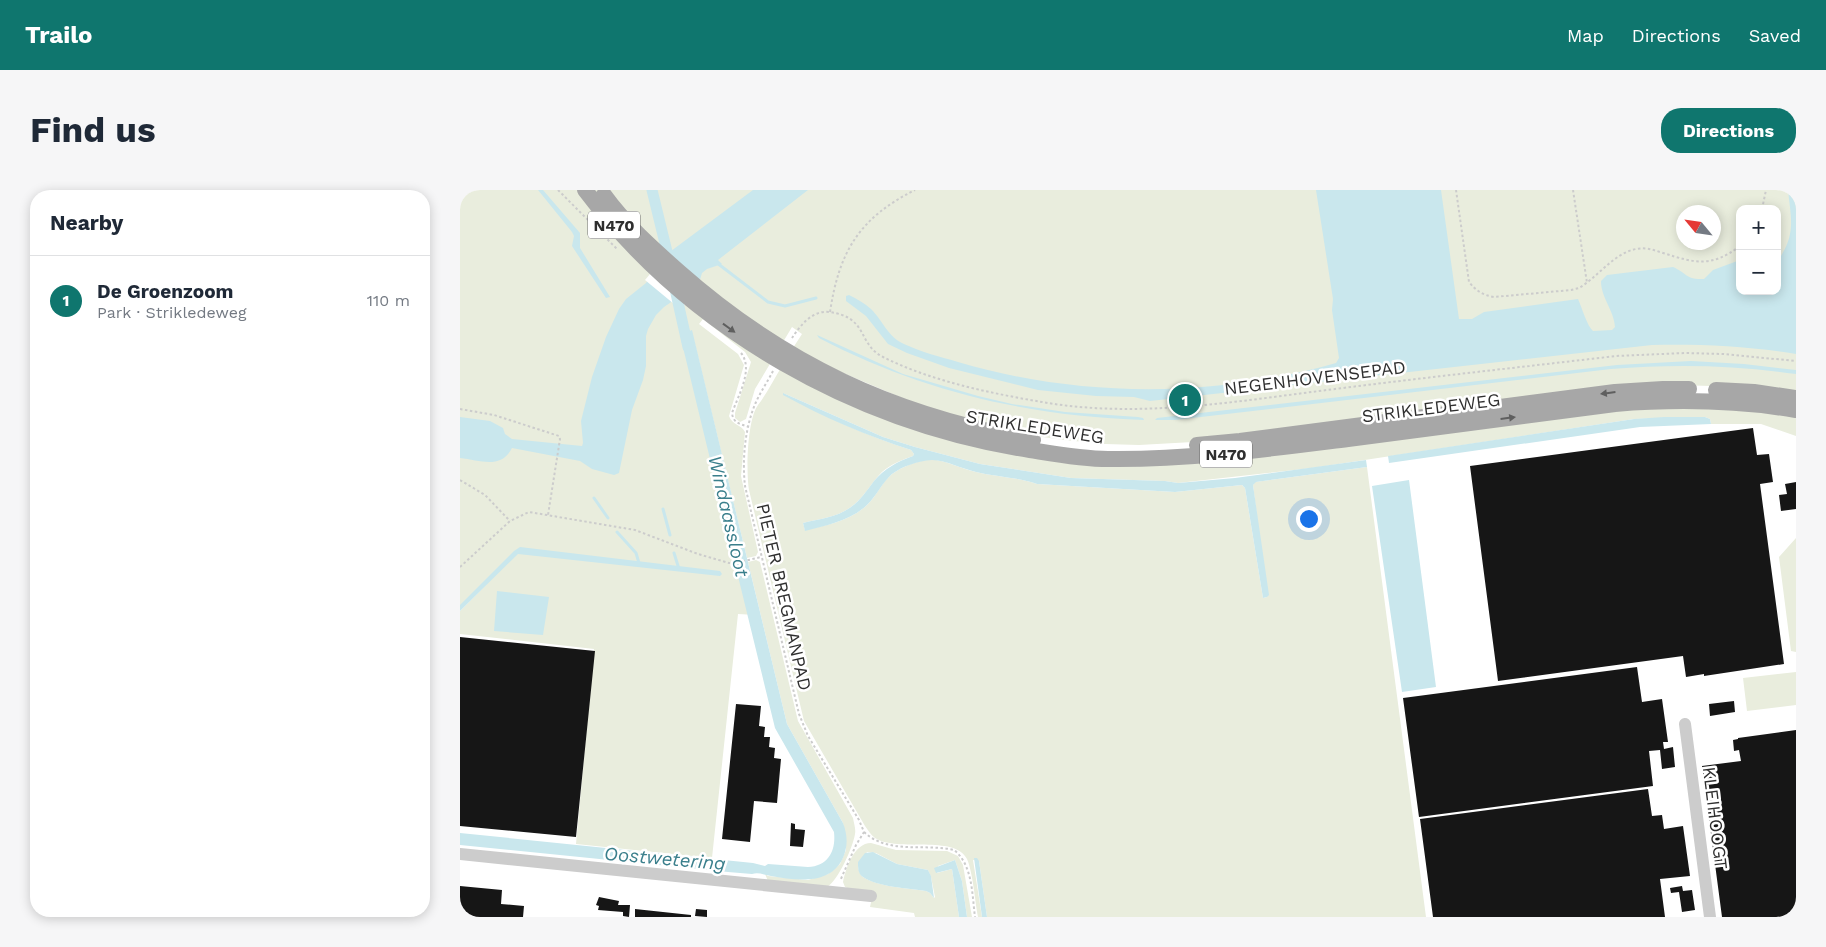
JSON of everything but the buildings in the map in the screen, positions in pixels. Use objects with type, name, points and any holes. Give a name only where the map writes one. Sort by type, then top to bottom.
[{"type":"main road","name":"STRIKLEDEWEG","points":[[586,190],[601,211],[694,293],[707,312],[758,348],[817,382],[877,410],[951,434],[996,445],[1056,455],[1105,459],[1166,458],[1243,452],[1615,404],[1660,400],[1754,404],[1796,410]]},
{"type":"main road","name":"STRIKLEDEWEG","points":[[600,190],[650,254]]},
{"type":"main road","name":"STRIKLEDEWEG","points":[[694,293],[714,302],[763,337],[822,372],[882,400],[954,423],[998,434],[1056,444],[1105,448],[1166,448],[1240,441],[1625,391],[1663,389],[1708,390],[1754,392],[1796,398]]},
{"type":"street","name":"KLEIHOOGT","points":[[1685,724],[1710,917]]},
{"type":"street","points":[[460,854],[871,896]]},
{"type":"path","points":[[558,190],[622,254]]},
{"type":"path","points":[[792,340],[799,326],[815,315],[830,312],[837,276],[842,262],[853,241],[870,219],[886,206],[915,190]]},
{"type":"path","points":[[1456,190],[1468,276],[1472,286],[1481,293],[1494,297],[1571,290],[1587,283],[1622,254],[1636,249],[1651,249],[1688,261],[1702,263],[1725,256],[1736,249]]},
{"type":"path","points":[[1573,190],[1587,283]]},
{"type":"path","points":[[1763,205],[1766,190]]},
{"type":"path","name":"NEGENHOVENSEPAD","points":[[830,312],[845,316],[853,321],[862,331],[869,346],[881,356],[932,376],[998,394],[1034,401],[1112,410],[1188,406],[1616,356],[1685,353],[1723,354],[1796,361]]},
{"type":"path","points":[[741,353],[745,358],[746,372],[732,413],[735,422],[749,427],[755,403],[777,365]]},
{"type":"path","points":[[460,409],[494,415],[559,436],[548,515]]},
{"type":"path","name":"PIETER BREGMANPAD","points":[[749,427],[744,475],[761,557],[803,725],[859,820],[864,832]]},
{"type":"path","points":[[460,480],[485,495],[510,521]]},
{"type":"path","points":[[460,567],[510,521],[529,512],[635,530],[714,559],[736,563],[761,557]]},
{"type":"path","points":[[837,893],[842,875],[864,832],[872,840],[895,846],[954,850],[960,855],[967,867],[975,917]]},
{"type":"green space","points":[[460,190],[1796,190],[1796,395],[1711,386],[1676,385],[1211,441],[1139,445],[1105,444],[1014,433],[952,419],[791,351],[802,334],[792,327],[755,389],[746,419],[740,422],[735,418],[735,413],[751,362],[745,352],[703,319],[699,324],[738,354],[744,365],[729,416],[745,432],[741,476],[758,552],[756,556],[747,558],[692,332],[756,615],[738,614],[712,858],[576,844],[594,649],[460,634],[460,611],[487,584],[460,608]]},
{"type":"green space","points":[[782,366],[1085,460],[1635,405],[1796,413],[1796,436],[1761,424],[1711,424],[1710,419],[1705,417],[1634,419],[1312,468],[1178,483],[1071,478],[980,464],[883,437],[783,393],[830,418],[911,450],[914,454],[893,464],[882,472],[851,507],[834,515],[803,523],[805,530],[838,522],[854,515],[868,504],[892,474],[902,468],[925,460],[941,461],[976,472],[1037,484],[1175,492],[1242,485],[1245,488],[1263,598],[1267,597],[1253,485],[1255,482],[1367,467],[1426,917],[987,917],[979,861],[973,860],[982,917],[978,917],[967,859],[951,847],[898,844],[875,838],[865,826],[804,721],[748,482],[748,446],[754,412]]},
{"type":"green space","points":[[1796,538],[1796,652],[1791,651],[1779,557]]},
{"type":"green space","points":[[756,560],[760,562],[798,721],[853,818],[855,828],[854,840],[836,878],[827,887],[768,881],[765,874],[768,876],[808,880],[828,874],[840,864],[846,850],[843,823],[787,724],[748,562]]},
{"type":"green space","points":[[1796,672],[1796,705],[1747,711],[1743,678]]},
{"type":"green space","points":[[871,843],[896,850],[947,851],[958,856],[963,865],[972,917],[967,917],[962,881],[955,860],[938,866],[937,873],[952,869],[959,917],[915,917],[914,913],[870,907],[872,898],[845,887],[843,882],[852,857],[865,844]],"holes":[[[867,852],[876,853],[897,864],[928,870],[935,897],[926,891],[885,885],[863,877],[858,867]]]},
{"type":"water","points":[[538,190],[543,190],[580,233],[580,248],[610,297],[606,298],[572,246],[574,236],[572,232]]},
{"type":"water","points":[[753,190],[808,190],[718,260],[722,264],[707,269],[702,273],[699,283],[664,307],[656,315],[646,336],[646,366],[632,410],[619,473],[614,475],[592,469],[580,461],[512,448],[507,455],[496,461],[482,462],[460,458],[460,417],[490,421],[503,428],[505,434],[512,439],[582,446],[581,421],[592,377],[606,337],[619,309],[626,299],[646,283],[663,257]]},
{"type":"water","points":[[1316,190],[1441,190],[1459,319],[1472,319],[1484,312],[1578,299],[1593,331],[1612,330],[1615,327],[1601,281],[1607,275],[1673,267],[1690,277],[1704,279],[1713,270],[1736,261],[1736,295],[1781,295],[1781,255],[1788,242],[1791,226],[1788,190],[1796,190],[1796,354],[1724,346],[1652,345],[1150,401],[1134,397],[1096,396],[1038,390],[949,368],[888,344],[866,316],[846,301],[846,296],[849,295],[871,309],[898,341],[924,352],[1004,374],[1051,382],[1147,389],[1195,388],[1243,383],[1336,363],[1339,358],[1332,310],[1333,299]]},
{"type":"water","name":"Oostwetering","points":[[692,330],[787,724],[843,823],[847,842],[842,860],[828,874],[819,878],[800,880],[759,873],[728,872],[460,845],[460,833],[753,863],[765,866],[768,864],[815,866],[821,864],[830,856],[834,845],[834,832],[775,728],[680,335]]},
{"type":"water","points":[[817,335],[903,374],[978,396],[1012,404],[1065,412],[1138,417],[1144,420],[1101,418],[1059,413],[977,398],[897,373],[858,357],[819,338]]},
{"type":"water","points":[[1691,361],[1744,364],[1796,370],[1796,374],[1704,366],[1611,369],[1175,420],[1155,420],[1157,418],[1617,365]]},
{"type":"water","points":[[783,393],[883,437],[915,447],[980,464],[1071,478],[1178,483],[1235,478],[1366,460],[1367,467],[1256,482],[1253,485],[1269,595],[1263,598],[1245,488],[1242,485],[1175,492],[1037,484],[976,472],[943,461],[921,461],[892,474],[868,504],[854,515],[838,522],[805,531],[803,523],[840,513],[851,507],[864,495],[882,472],[914,454],[911,450],[878,439],[829,418],[783,395]]},
{"type":"water","points":[[1705,417],[1710,419],[1711,424],[1640,427],[1389,463],[1388,456],[1634,419]]},
{"type":"water","points":[[1409,480],[1436,687],[1402,692],[1372,486]]},
{"type":"water","points":[[520,547],[720,571],[722,574],[720,576],[518,554],[460,611],[460,605]]},
{"type":"water","points":[[497,591],[549,597],[543,635],[494,631]]},
{"type":"water","points":[[873,852],[897,864],[928,870],[931,876],[934,898],[926,891],[884,885],[861,876],[858,862],[865,853]]},
{"type":"water","points":[[974,858],[977,858],[979,861],[987,917],[982,917]]},
{"type":"water","points":[[955,860],[962,881],[967,917],[959,917],[952,869],[936,873],[934,868]]},
{"type":"pier","points":[[670,249],[686,305],[674,304],[645,280],[650,274],[671,292],[661,255]]},
{"type":"waterway","name":"Windaassloot","points":[[652,190],[670,264]]},
{"type":"waterway","points":[[717,263],[768,302],[785,306],[816,298]]},
{"type":"waterway","name":"Windaassloot","points":[[675,289],[688,347]]},
{"type":"waterway","points":[[594,498],[608,518]]},
{"type":"waterway","points":[[663,509],[670,535]]},
{"type":"waterway","points":[[617,532],[636,553],[639,563]]},
{"type":"waterway","points":[[674,553],[679,569]]},
{"type":"place","name":"De Groenzoom","points":[[1185,400]]}]
